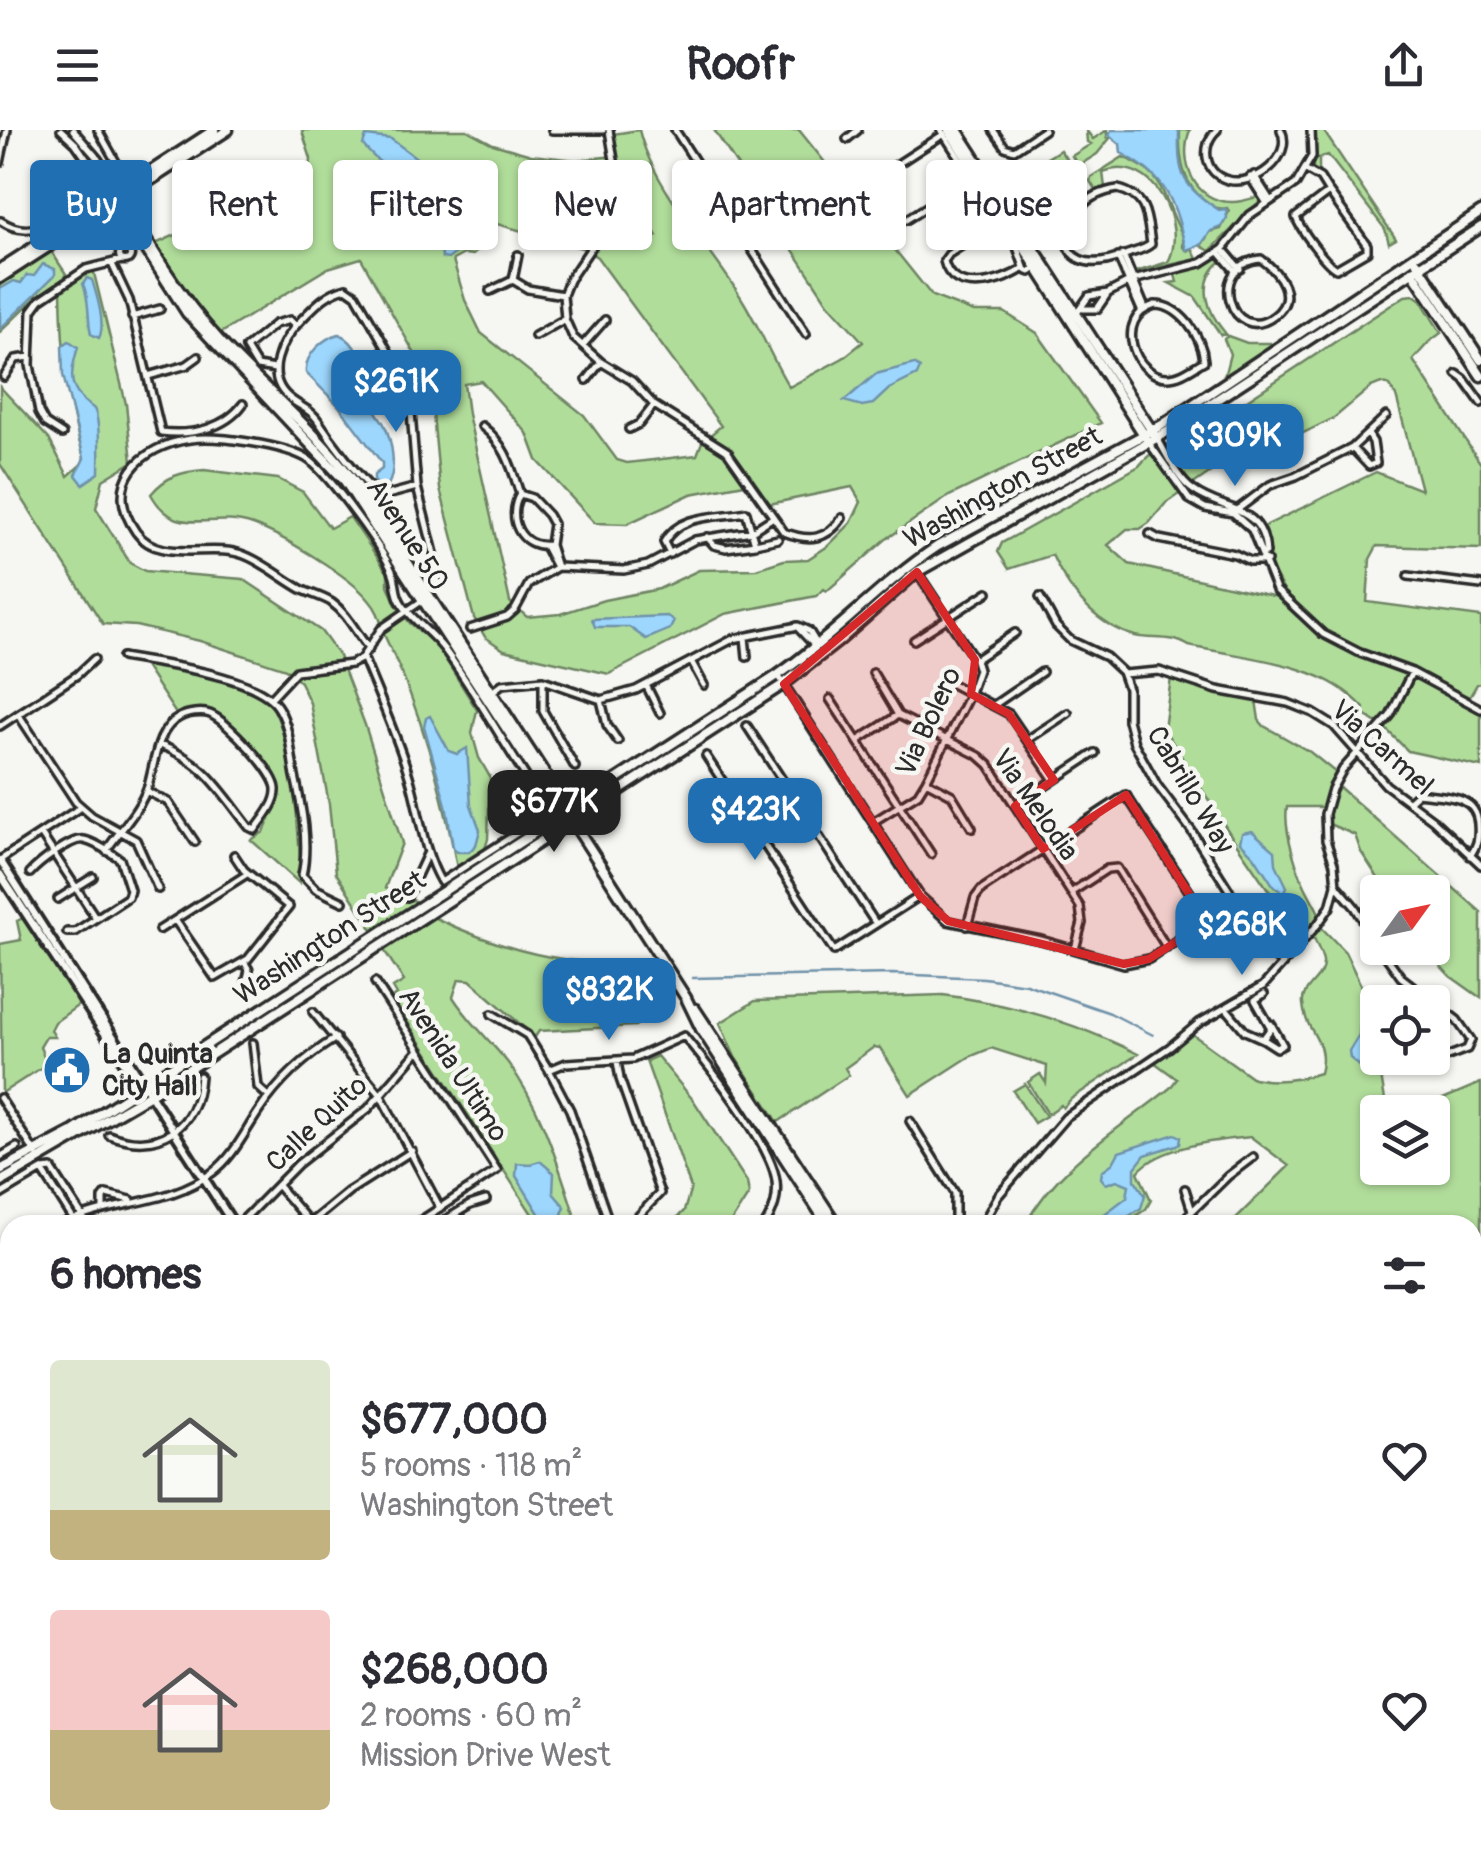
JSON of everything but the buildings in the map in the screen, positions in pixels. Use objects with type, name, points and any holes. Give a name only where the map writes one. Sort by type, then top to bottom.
[{"type":"main road","points":[[152,173],[214,130]]},
{"type":"main road","points":[[152,177],[228,130]]},
{"type":"main road","points":[[948,131],[1037,267],[1076,313]]},
{"type":"main road","points":[[948,131],[1076,313],[1150,436]]},
{"type":"main road","name":"Washington Street","points":[[1414,268],[1481,212]]},
{"type":"main road","name":"Washington Street","points":[[0,1182],[143,1086],[781,680],[840,640],[917,572],[1150,436],[1481,227]]},
{"type":"main road","points":[[0,269],[31,250]]},
{"type":"main road","points":[[0,278],[41,250]]},
{"type":"main road","name":"Avenue 50","points":[[149,250],[204,324],[350,474],[426,598],[566,805],[701,1028],[822,1215]]},
{"type":"main road","points":[[1414,268],[1481,360]]},
{"type":"main road","points":[[1414,268],[1480,372]]},
{"type":"main road","name":"Washington Street","points":[[781,680],[878,592],[938,546],[1150,436]]},
{"type":"main road","points":[[954,549],[958,542],[978,530],[978,524]]},
{"type":"main road","points":[[917,572],[916,567],[938,546]]},
{"type":"main road","name":"Avenue 50","points":[[426,598],[456,638],[489,694]]},
{"type":"main road","name":"Washington Street","points":[[0,1170],[37,1155],[149,1095],[393,929]]},
{"type":"main road","name":"Avenue 50","points":[[686,998],[707,1024],[831,1215]]},
{"type":"street","points":[[0,164],[7,130]]},
{"type":"street","points":[[61,130],[98,159]]},
{"type":"street","points":[[74,130],[79,141]]},
{"type":"street","points":[[79,141],[89,130]]},
{"type":"street","points":[[98,130],[118,160]]},
{"type":"street","points":[[552,130],[606,130],[620,196],[612,217],[569,280],[563,296],[573,336],[601,362],[632,381],[654,405],[728,452],[784,532],[820,538],[832,533],[842,518]]},
{"type":"street","points":[[675,130],[806,334]]},
{"type":"street","points":[[847,140],[858,130]]},
{"type":"street","points":[[993,130],[1005,147],[1014,150],[1044,130]]},
{"type":"street","points":[[1217,130],[1206,146],[1206,159],[1224,180],[1252,176],[1272,165],[1282,153],[1285,138],[1281,130]]},
{"type":"street","points":[[1076,313],[1087,297],[1131,281],[1200,264],[1221,250],[1250,215],[1296,184],[1312,156],[1311,130]]},
{"type":"street","points":[[904,160],[948,131],[963,160]]},
{"type":"street","name":"Avenue 50","points":[[79,141],[88,160]]},
{"type":"street","points":[[1306,170],[1320,178],[1367,244],[1367,251],[1336,270],[1300,228],[1296,217],[1329,192]]},
{"type":"street","points":[[1252,176],[1268,201]]},
{"type":"street","points":[[1110,190],[1134,194],[1142,200],[1146,212],[1151,244],[1121,256],[1096,264],[1086,262],[1070,250],[1065,236],[1074,212],[1110,190]]},
{"type":"street","points":[[906,220],[926,207]]},
{"type":"street","points":[[0,221],[11,228],[30,230]]},
{"type":"street","points":[[62,434],[41,416],[30,357],[31,316],[36,303],[86,269],[112,264],[121,258],[122,250]]},
{"type":"street","points":[[955,250],[944,261],[946,271],[954,278],[987,284],[1002,281],[1024,268]]},
{"type":"street","points":[[1018,250],[1024,268],[1030,272],[1037,267]]},
{"type":"street","points":[[1221,250],[1238,270]]},
{"type":"street","points":[[513,280],[518,256]]},
{"type":"street","points":[[1121,256],[1143,309]]},
{"type":"street","points":[[1261,259],[1284,282],[1280,310],[1270,320],[1255,323],[1241,318],[1228,300],[1231,280],[1238,270],[1261,259]]},
{"type":"street","points":[[112,264],[127,294],[160,432],[216,428],[230,420],[244,404]]},
{"type":"street","points":[[513,280],[528,289],[563,296]]},
{"type":"street","points":[[490,291],[513,280]]},
{"type":"street","points":[[417,487],[387,495],[376,492],[325,434],[312,412],[290,400],[282,389],[276,369],[279,350],[296,326],[330,292],[346,288],[356,295],[406,391],[417,487],[438,570],[437,582]]},
{"type":"street","points":[[1076,313],[1095,310],[1109,292]]},
{"type":"street","points":[[1096,294],[1102,303]]},
{"type":"street","points":[[1169,305],[1179,312],[1203,350],[1204,361],[1170,378],[1157,376],[1146,368],[1132,345],[1130,330],[1143,309],[1169,305]]},
{"type":"street","points":[[132,318],[160,309]]},
{"type":"street","points":[[535,336],[566,319]]},
{"type":"street","points":[[276,369],[257,366],[246,348],[275,324],[290,320],[296,326]]},
{"type":"street","points":[[583,344],[605,320]]},
{"type":"street","points":[[4,377],[16,360],[30,357]]},
{"type":"street","points":[[148,376],[181,367],[198,357]]},
{"type":"street","points":[[586,380],[601,362]]},
{"type":"street","points":[[1456,374],[1464,378],[1481,403]]},
{"type":"street","points":[[628,429],[639,424],[654,405]]},
{"type":"street","points":[[299,424],[312,412]]},
{"type":"street","points":[[1235,511],[1270,484],[1296,476],[1352,448],[1386,416]]},
{"type":"street","points":[[482,426],[508,454],[520,494],[515,514],[524,540],[533,546],[547,546]]},
{"type":"street","points":[[1352,448],[1368,466],[1376,463],[1373,442],[1367,433]]},
{"type":"street","points":[[1150,436],[1192,490],[1235,511],[1252,530],[1276,590],[1323,634],[1412,672],[1481,709]]},
{"type":"street","points":[[364,657],[399,742],[421,814],[430,862],[441,882],[522,830],[530,783],[444,649],[407,611],[395,591],[394,576],[342,494],[306,458],[280,449],[206,438],[168,444],[129,470],[121,486],[121,502],[138,535],[148,544],[243,554],[330,602],[354,625],[370,648]]},
{"type":"street","points":[[520,494],[532,498],[548,514],[553,524],[547,546],[557,567]]},
{"type":"street","points":[[670,554],[664,542],[667,536],[696,520],[746,512],[755,544]]},
{"type":"street","points":[[456,638],[507,617],[529,584],[557,567],[624,570],[648,565],[695,540],[752,531],[772,518]]},
{"type":"street","points":[[1150,534],[1250,561],[1267,561]]},
{"type":"street","points":[[708,537],[714,546],[726,548],[778,538]]},
{"type":"street","name":"Via Bolero","points":[[873,822],[918,794],[978,670],[917,572]]},
{"type":"street","points":[[1408,576],[1481,585]]},
{"type":"street","points":[[914,640],[988,592]]},
{"type":"street","points":[[1040,596],[1066,636],[1110,659],[1123,674]]},
{"type":"street","points":[[271,698],[296,671],[352,664],[364,657],[381,629],[426,598]]},
{"type":"street","points":[[489,694],[506,684],[542,680],[600,700],[619,698],[723,643],[798,626],[808,642],[818,648]]},
{"type":"street","points":[[975,660],[1015,633]]},
{"type":"street","points":[[744,637],[748,657]]},
{"type":"street","points":[[122,657],[203,672],[271,698],[282,714],[297,785],[305,841],[302,875],[316,890],[342,902]]},
{"type":"street","points":[[0,726],[76,676],[94,659]]},
{"type":"street","points":[[690,661],[704,685]]},
{"type":"street","name":"Via Carmel","points":[[1123,674],[1158,671],[1217,690],[1288,702],[1334,726],[1386,784],[1481,865]]},
{"type":"street","points":[[994,705],[1042,672]]},
{"type":"street","points":[[988,1215],[998,1196],[1066,1117],[1272,979],[1318,924],[1330,907],[1336,886],[1326,840],[1326,814],[1332,789],[1390,716],[1412,672]]},
{"type":"street","points":[[858,741],[898,714],[873,673]]},
{"type":"street","name":"Cabrillo Way","points":[[1123,674],[1128,689],[1130,729],[1148,769],[1263,944],[1282,964]]},
{"type":"street","points":[[542,680],[542,711],[575,767]]},
{"type":"street","points":[[781,680],[920,896],[948,921],[967,926],[1075,949],[1130,964],[1149,959],[1207,922],[1206,914],[1126,795],[982,889],[970,910],[967,926]]},
{"type":"street","points":[[946,681],[1009,714],[1054,780]]},
{"type":"street","points":[[646,685],[660,713]]},
{"type":"street","points":[[600,700],[607,725],[618,741]]},
{"type":"street","points":[[830,700],[931,854]]},
{"type":"street","points":[[106,851],[146,792],[160,746],[167,727],[178,718],[208,713],[246,744],[276,784],[277,793],[256,830],[200,766],[188,756],[160,746]]},
{"type":"street","points":[[18,714],[81,807],[139,843],[158,889]]},
{"type":"street","name":"Via Melodia","points":[[898,714],[986,762],[1080,907],[1082,923],[1075,949]]},
{"type":"street","points":[[1027,740],[1068,714]]},
{"type":"street","points":[[747,726],[876,924]]},
{"type":"street","points":[[1015,806],[1096,753]]},
{"type":"street","points":[[706,756],[834,952],[920,896]]},
{"type":"street","points":[[926,782],[952,795],[972,828]]},
{"type":"street","points":[[146,792],[168,802],[195,842]]},
{"type":"street","points":[[1410,801],[1418,793],[1470,802],[1477,810],[1479,843],[1470,856]]},
{"type":"street","points":[[81,807],[0,860],[141,1077],[143,1086]]},
{"type":"street","points":[[41,834],[96,918]]},
{"type":"street","points":[[30,874],[78,839],[121,862],[130,893],[75,932],[67,932]]},
{"type":"street","points":[[407,897],[428,851]]},
{"type":"street","points":[[175,920],[214,978],[244,962],[289,907],[247,874],[234,855]]},
{"type":"street","points":[[1072,892],[1107,869],[1117,868],[1168,948]]},
{"type":"street","points":[[0,874],[229,1215]]},
{"type":"street","points":[[160,930],[247,874]]},
{"type":"street","points":[[58,900],[94,877]]},
{"type":"street","points":[[1336,886],[1360,915]]},
{"type":"street","points":[[244,962],[249,970],[246,983]]},
{"type":"street","points":[[1392,965],[1411,985]]},
{"type":"street","name":"Avenida Ultimo","points":[[375,982],[497,1170],[440,1208]]},
{"type":"street","points":[[1226,1008],[1245,1030],[1277,1048],[1282,1045],[1255,1000],[1264,994]]},
{"type":"street","points":[[313,1012],[380,1094],[440,1208],[429,1215]]},
{"type":"street","points":[[492,1014],[528,1035],[548,1070],[570,1110],[607,1215]]},
{"type":"street","points":[[1450,1016],[1464,1028],[1472,1043],[1450,1055]]},
{"type":"street","points":[[1263,1039],[1270,1032],[1269,1022]]},
{"type":"street","points":[[548,1070],[566,1062],[639,1056],[681,1035],[686,1038],[768,1157],[776,1177],[776,1200],[770,1215]]},
{"type":"street","points":[[85,1215],[190,1188],[204,1179],[236,1150],[269,1097],[302,1062],[336,1038]]},
{"type":"street","points":[[254,1043],[258,1086],[269,1097]]},
{"type":"street","name":"Calle Quito","points":[[247,1215],[298,1164],[348,1127],[419,1050]]},
{"type":"street","points":[[617,1060],[660,1193],[639,1215]]},
{"type":"street","points":[[109,1135],[140,1142],[172,1132],[188,1118],[196,1104],[200,1076]]},
{"type":"street","points":[[0,1098],[37,1155]]},
{"type":"street","points":[[910,1121],[952,1185],[956,1215]]},
{"type":"street","points":[[0,1157],[16,1147]]},
{"type":"street","points":[[321,1215],[349,1191],[412,1151]]},
{"type":"street","points":[[1189,1215],[1253,1157]]},
{"type":"street","points":[[0,1195],[42,1170],[52,1169],[81,1215]]},
{"type":"street","points":[[42,1170],[71,1215]]},
{"type":"street","points":[[278,1187],[302,1215]]},
{"type":"street","points":[[1185,1189],[1192,1212]]},
{"type":"street","points":[[103,1208],[102,1198],[106,1194],[139,1202]]},
{"type":"street","points":[[454,1215],[486,1200]]},
{"type":"highlighted area","points":[[917,572],[975,660],[971,694],[1009,714],[1054,780],[1015,806],[1043,849],[1126,795],[1207,922],[1149,959],[1124,964],[948,921],[920,896],[784,684]]},
{"type":"green space","points":[[305,130],[467,130],[493,144],[531,155],[576,160],[518,160],[518,230],[498,224],[498,160],[333,160],[333,250],[478,250],[453,260],[465,300],[481,333],[584,415],[617,460],[627,463],[697,455],[702,442],[721,426],[597,257],[585,250],[652,250],[652,239],[657,236],[652,228],[652,164],[672,198],[672,250],[709,250],[745,304],[789,387],[843,358],[863,342],[828,303],[793,250],[895,250],[932,296],[974,312],[1004,312],[1037,333],[1101,423],[949,496],[885,540],[827,591],[824,589],[816,596],[725,614],[609,674],[504,650],[485,637],[474,618],[440,489],[430,381],[361,258],[328,268],[221,333],[196,308],[153,245],[172,237],[172,250],[313,250],[311,159],[302,131]],"holes":[[[481,381],[527,433],[537,460],[595,523],[627,524],[691,494],[750,483],[764,505],[852,487],[861,502],[851,523],[808,559],[784,560],[756,569],[699,570],[659,589],[560,614],[527,617],[510,602],[468,414],[464,384]]]},
{"type":"green space","points":[[639,130],[650,160],[576,160],[615,156],[613,134]]},
{"type":"green space","points":[[714,130],[799,130],[823,160],[734,160]]},
{"type":"green space","points":[[1086,130],[1093,139],[1107,130],[1110,138],[1087,160],[1074,160],[1072,156],[1091,144],[1087,142]]},
{"type":"green space","points":[[1180,130],[1190,130],[1188,167],[1208,196],[1233,202],[1257,197],[1246,182],[1251,181],[1261,200],[1210,251],[1201,246],[1210,232],[1221,229],[1229,211],[1198,195],[1187,179],[1181,161]]},
{"type":"green space","points":[[1315,130],[1323,130],[1396,239],[1389,243],[1385,229],[1328,155],[1319,158],[1319,173],[1313,168]]},
{"type":"green space","points":[[1060,150],[1067,160],[1044,160]]},
{"type":"green space","points":[[1123,157],[1146,169],[1159,184],[1181,233],[1183,247],[1188,251],[1192,248],[1197,259],[1133,273],[1168,262],[1173,230],[1162,196],[1137,173],[1121,169],[1103,172],[1105,188],[1097,193],[1091,177]]},
{"type":"green space","points":[[51,251],[68,277],[30,303],[0,332],[0,284]]},
{"type":"green space","points":[[1220,257],[1231,270],[1230,274],[1229,268],[1220,262],[1208,279],[1207,298],[1226,334],[1221,335],[1195,297],[1169,283],[1177,282],[1175,275]]},
{"type":"green space","points":[[93,269],[126,404],[132,462],[103,480],[96,508],[130,563],[145,571],[243,579],[321,631],[339,656],[402,843],[385,888],[417,902],[372,929],[336,873],[329,804],[310,703],[300,682],[286,669],[200,641],[136,626],[103,624],[0,464],[0,387],[49,439],[68,476],[85,461],[67,377],[61,291]]},
{"type":"green space","points":[[1414,295],[1421,300],[1441,333],[1413,360],[1481,464],[1481,549],[1377,546],[1370,559],[1367,602],[1481,617],[1481,683],[1466,703],[1481,714],[1481,767],[1408,751],[1385,728],[1362,713],[1364,708],[1347,693],[1306,671],[1120,631],[1085,605],[1052,555],[1009,569],[998,552],[1002,543],[1139,466],[1160,448],[1186,440],[1405,296]],"holes":[[[1381,383],[1390,386],[1421,490],[1376,472],[1267,525],[1262,530],[1269,546],[1271,567],[1286,595],[1277,597],[1129,564],[1108,545],[1127,529],[1140,529],[1149,523],[1166,503],[1215,469],[1264,452],[1334,418],[1371,387]]]},
{"type":"green space","points":[[1228,336],[1247,343],[1270,343],[1272,347],[1224,377],[1230,354],[1224,339]]},
{"type":"green space","points":[[204,470],[278,479],[303,492],[330,528],[350,517],[388,573],[396,605],[410,623],[436,644],[477,710],[472,733],[490,777],[484,852],[457,868],[421,723],[379,616],[360,590],[332,568],[266,530],[237,521],[183,521],[161,508],[151,494],[175,476]]},
{"type":"green space","points":[[144,665],[238,685],[264,697],[273,709],[293,785],[299,883],[251,840],[264,832],[279,799],[277,778],[244,736],[218,714],[195,708],[176,714]]},
{"type":"green space","points":[[1171,678],[1256,700],[1259,720],[1264,726],[1310,752],[1336,773],[1338,786],[1439,875],[1376,875],[1355,835],[1329,824],[1324,807],[1287,807],[1292,852],[1321,927],[1345,952],[1361,985],[1360,1075],[1381,1075],[1384,1095],[1360,1095],[1360,1185],[1450,1185],[1450,1096],[1481,1083],[1481,1215],[1239,1215],[1289,1166],[1251,1137],[1190,1146],[1148,1163],[1138,1172],[1151,1200],[1137,1215],[1031,1215],[1071,1166],[1170,1088],[1177,1079],[1154,1062],[1192,1034],[1253,1078],[1286,1080],[1320,1073],[1321,1052],[1305,1014],[1303,998],[1323,967],[1321,955],[1314,938],[1300,936],[1164,729]]},
{"type":"green space","points":[[1450,885],[1481,912],[1481,998],[1440,965],[1450,965]]},
{"type":"green space","points":[[433,917],[487,940],[536,954],[643,967],[668,1005],[635,1026],[539,1031],[535,1037],[470,980],[459,979],[453,997],[521,1081],[549,1141],[575,1215],[530,1215],[392,998],[397,995],[393,988],[404,981],[384,950]]},
{"type":"green space","points":[[23,918],[80,1004],[55,1022],[51,1030],[55,1037],[46,1037],[40,1047],[47,1064],[2,1093],[0,944],[21,940],[17,921]]},
{"type":"green space","points":[[943,995],[1043,1016],[1138,1054],[1063,1108],[1061,1105],[1048,1114],[1028,1082],[1040,1074],[1046,1083],[1047,1066],[991,1048],[969,1057],[910,1095],[880,1048],[874,1047],[845,1068],[849,1075],[778,1122],[735,1057],[720,1023],[755,1001]]},
{"type":"green space","points":[[657,1056],[694,1101],[747,1182],[749,1194],[735,1215],[680,1215],[691,1188],[646,1061]]},
{"type":"green space","points":[[1025,1084],[1046,1116],[1034,1123],[1013,1091]]},
{"type":"water","points":[[1111,130],[1179,130],[1184,178],[1206,201],[1219,210],[1226,209],[1227,218],[1221,227],[1211,231],[1201,245],[1186,250],[1167,193],[1149,172],[1121,153],[1120,144],[1109,135]]},
{"type":"water","points":[[366,136],[391,139],[419,160],[378,160],[363,145]]},
{"type":"water","points":[[442,250],[460,250],[448,259],[442,258]]},
{"type":"water","points":[[43,264],[55,269],[55,275],[0,329],[0,289],[14,281],[21,283],[27,275],[34,276]]},
{"type":"water","points":[[87,278],[92,280],[100,310],[99,338],[91,334],[83,284]]},
{"type":"water","points":[[339,334],[354,346],[373,406],[389,438],[393,463],[388,485],[380,486],[374,481],[382,463],[338,405],[306,373],[316,348]]},
{"type":"water","points":[[69,341],[78,347],[72,374],[74,387],[94,409],[99,431],[99,473],[83,484],[76,475],[84,458],[63,375],[62,346]]},
{"type":"water","points":[[914,364],[920,368],[917,375],[889,389],[873,404],[862,406],[844,401],[876,374]]},
{"type":"water","points":[[667,616],[674,621],[670,629],[646,639],[629,627],[595,627],[592,619]]},
{"type":"water","points":[[430,716],[449,751],[457,754],[467,748],[471,805],[480,830],[476,845],[469,852],[457,852],[453,847],[424,726]]},
{"type":"water","points":[[1252,831],[1275,851],[1276,864],[1287,887],[1284,894],[1240,842],[1242,833]]},
{"type":"water","points":[[1360,1025],[1360,1066],[1350,1058],[1349,1051]]},
{"type":"water","points":[[1175,1134],[1181,1137],[1180,1144],[1145,1155],[1135,1168],[1135,1180],[1145,1195],[1141,1208],[1131,1215],[1103,1215],[1127,1197],[1129,1185],[1117,1180],[1106,1184],[1101,1178],[1102,1171],[1119,1152]]},
{"type":"water","points":[[540,1161],[554,1173],[553,1193],[565,1207],[563,1215],[540,1215],[516,1176],[517,1163]]},
{"type":"waterway","points":[[693,978],[892,974],[984,978],[1026,984],[1110,1013],[1153,1035]]},
{"type":"place","name":"La Quinta City Hall","points":[[67,1070]]}]
